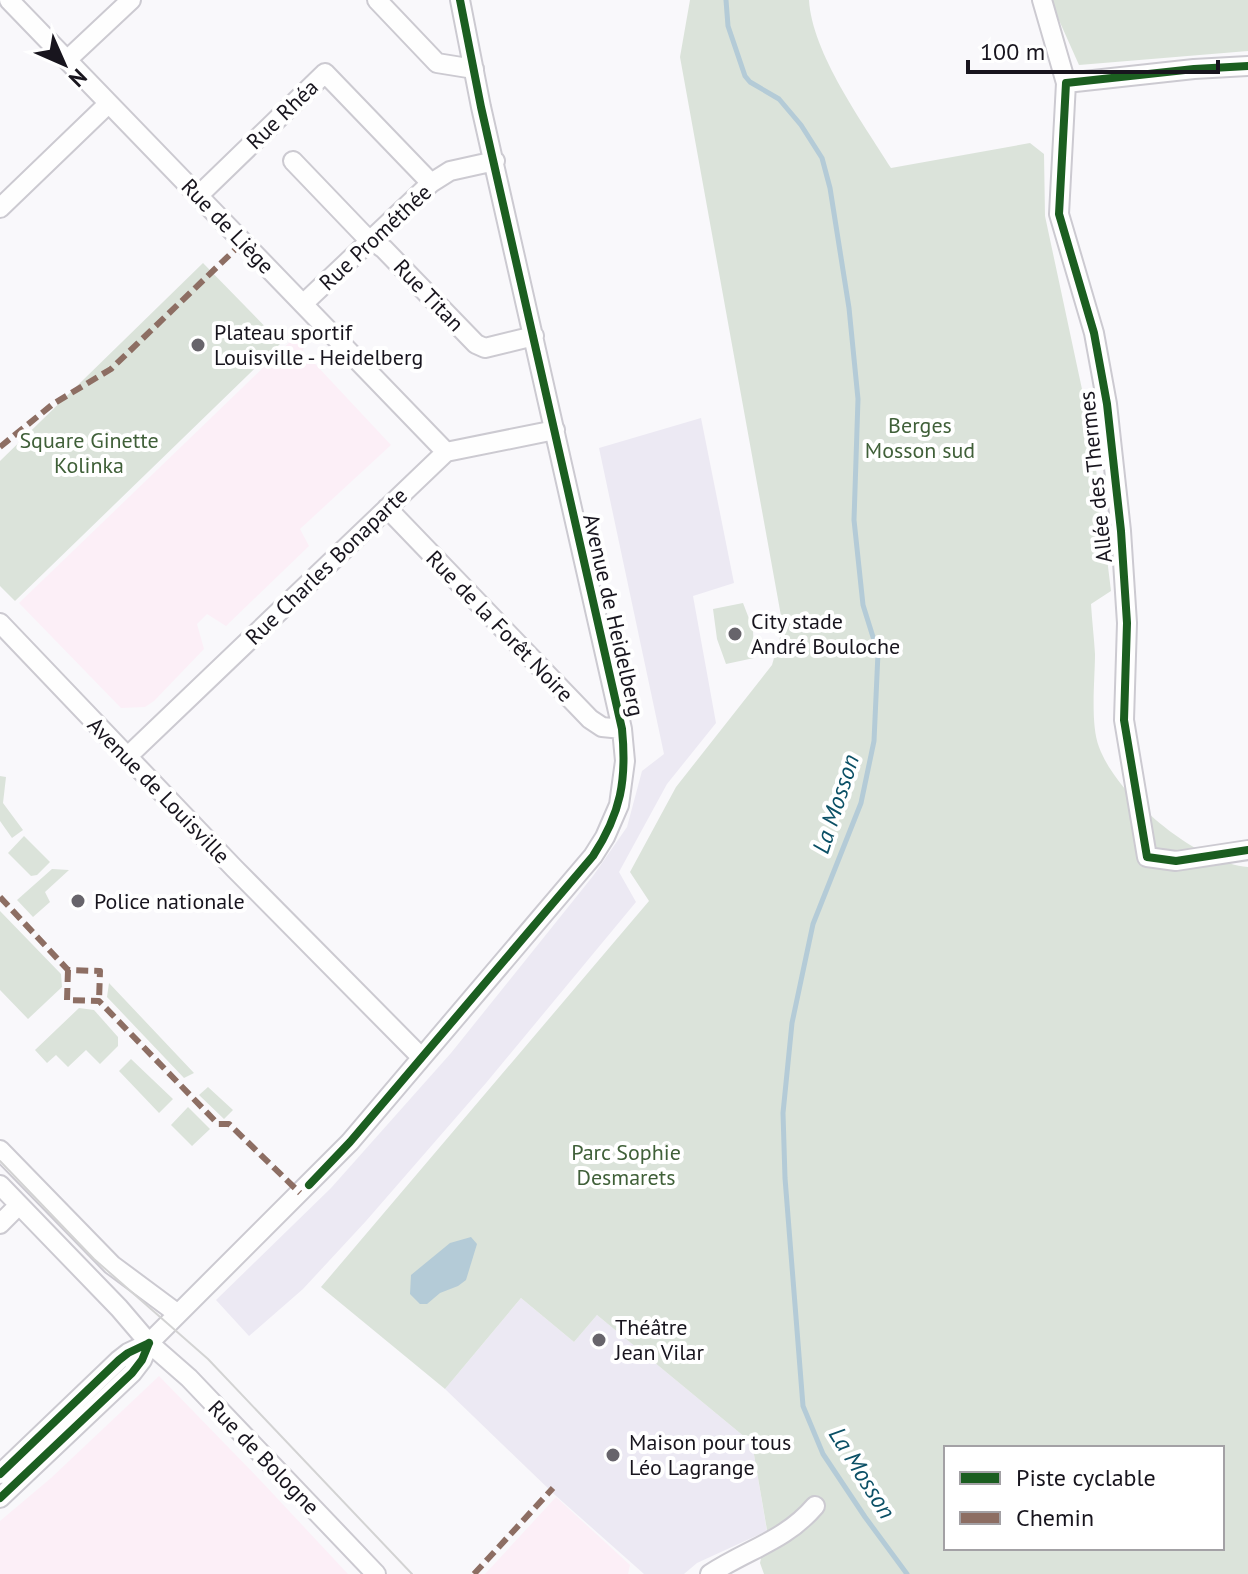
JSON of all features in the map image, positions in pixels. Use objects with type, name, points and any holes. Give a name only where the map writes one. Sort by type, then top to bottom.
[{"type":"street","name":"Rue de Liège","points":[[9,0],[446,452]]},
{"type":"street","points":[[67,60],[131,0]]},
{"type":"street","points":[[377,0],[437,63],[474,69]]},
{"type":"street","name":"Avenue de Heidelberg","points":[[149,1343],[350,1142],[420,1056],[567,889],[605,837],[619,805],[625,761],[622,729],[460,0]]},
{"type":"street","name":"Allée des Thermes","points":[[1042,0],[1066,83],[1059,214],[1094,333],[1107,404],[1126,608],[1124,720],[1147,857],[1186,860],[1248,850]]},
{"type":"street","points":[[1066,83],[1248,66]]},
{"type":"street","name":"Rue Rhéa","points":[[198,196],[325,73],[431,183]]},
{"type":"street","points":[[0,208],[108,104]]},
{"type":"street","points":[[293,161],[363,234],[372,238]]},
{"type":"street","name":"Rue Prométhée","points":[[303,304],[431,183],[450,171],[495,161]]},
{"type":"street","name":"Rue Titan","points":[[372,238],[476,344],[485,348],[534,336]]},
{"type":"street","points":[[446,452],[555,430]]},
{"type":"street","name":"Rue Charles Bonaparte","points":[[127,757],[446,452]]},
{"type":"street","name":"Rue de la Forêt Noire","points":[[387,508],[590,719],[602,727],[622,729]]},
{"type":"street","name":"Avenue de Louisville","points":[[0,623],[420,1056]]},
{"type":"street","points":[[0,1150],[112,1265],[178,1314]]},
{"type":"street","name":"Rue de Bologne","points":[[0,1185],[149,1343],[189,1378],[376,1574]]},
{"type":"street","points":[[0,1224],[19,1205]]},
{"type":"street","points":[[0,1474],[119,1360],[149,1343]]},
{"type":"street","points":[[0,1498],[132,1373],[149,1343]]},
{"type":"street","points":[[710,1574],[731,1560],[786,1535],[815,1506]]},
{"type":"shaded area","points":[[295,337],[305,341],[303,351],[391,445],[300,529],[309,546],[226,626],[207,614],[197,624],[204,649],[154,701],[145,707],[121,708],[19,603]]},
{"type":"shaded area","points":[[701,418],[734,583],[693,596],[716,723],[667,784],[619,872],[636,902],[486,1083],[366,1221],[303,1289],[249,1336],[216,1300],[331,1188],[451,1053],[593,876],[627,827],[642,771],[664,754],[599,448]]},
{"type":"shaded area","points":[[521,1298],[574,1342],[597,1315],[752,1443],[767,1531],[697,1563],[684,1574],[644,1574],[555,1495],[445,1389]]},
{"type":"shaded area","points":[[159,1376],[348,1574],[0,1574],[0,1521],[51,1478]]},
{"type":"shaded area","points":[[556,1497],[630,1565],[628,1574],[485,1574]]},
{"type":"green space","points":[[690,0],[809,0],[812,21],[829,65],[891,168],[1030,143],[1044,154],[1045,216],[1092,436],[1111,591],[1091,604],[1096,737],[1108,766],[1140,805],[1161,824],[1205,853],[1227,863],[1248,867],[1248,1574],[764,1574],[760,1563],[767,1530],[752,1443],[597,1315],[574,1342],[521,1298],[445,1389],[321,1287],[649,901],[630,872],[676,787],[772,665],[783,627],[680,57]]},
{"type":"green space","points":[[1050,0],[1248,0],[1248,51],[1079,65]]},
{"type":"green space","name":"Square Ginette Kolinka","points":[[203,263],[281,343],[15,601],[0,586],[0,461]]},
{"type":"green space","name":"City stade André Bouloche","points":[[743,603],[753,629],[754,658],[726,664],[717,639],[713,609]]},
{"type":"green space","points":[[0,776],[6,777],[3,803],[23,830],[12,838],[0,821]]},
{"type":"green space","points":[[24,836],[50,862],[37,875],[31,876],[8,853]]},
{"type":"green space","points":[[52,869],[69,870],[45,892],[50,902],[33,917],[17,900]]},
{"type":"green space","points":[[0,911],[61,974],[62,987],[28,1019],[0,990]]},
{"type":"green space","points":[[109,983],[194,1073],[184,1078],[107,997]]},
{"type":"green space","points":[[79,1008],[94,1010],[118,1037],[118,1046],[100,1064],[86,1050],[68,1067],[56,1055],[47,1063],[35,1050]]},
{"type":"green space","points":[[131,1059],[173,1099],[159,1113],[119,1071]]},
{"type":"green space","points":[[208,1087],[233,1110],[224,1119],[199,1095]]},
{"type":"green space","points":[[188,1107],[210,1129],[192,1146],[171,1125]]},
{"type":"water","points":[[471,1237],[477,1244],[466,1280],[440,1293],[427,1304],[420,1304],[410,1294],[411,1275],[450,1243]]},
{"type":"waterway","name":"La Mosson","points":[[726,0],[728,26],[745,76],[779,99],[801,125],[822,158],[830,188],[849,308],[858,399],[854,520],[863,605],[878,653],[874,741],[861,803],[813,924],[792,1023],[783,1113],[785,1178],[803,1406],[823,1454],[907,1574]]},
{"type":"tram line","points":[[0,1161],[94,1259],[208,1359],[412,1574]]},
{"type":"marked path","points":[[0,447],[53,404],[111,369],[243,242]]},
{"type":"marked path","points":[[0,897],[68,970],[100,971],[99,1001]]},
{"type":"marked path","points":[[68,970],[67,1000],[99,1001],[218,1124],[229,1124],[300,1193]]},
{"type":"marked path","points":[[474,1574],[553,1488]]},
{"type":"cycle path","points":[[309,1185],[350,1142],[593,856],[610,825],[620,796],[624,764],[622,729],[481,107],[460,0]]},
{"type":"cycle path","points":[[1248,66],[1066,83],[1059,214],[1094,333],[1107,404],[1127,623],[1124,720],[1147,857],[1176,861],[1248,850]]},
{"type":"cycle path","points":[[0,1474],[119,1360],[149,1343]]},
{"type":"cycle path","points":[[0,1498],[132,1373],[149,1343]]},
{"type":"place","name":"Plateau sportif Louisville - Heidelberg","points":[[198,345]]},
{"type":"place","name":"City stade André Bouloche","points":[[735,634]]},
{"type":"place","name":"Police nationale","points":[[78,901]]},
{"type":"place","name":"Théâtre Jean Vilar","points":[[599,1340]]},
{"type":"place","name":"Maison pour tous Léo Lagrange","points":[[613,1455]]},
{"type":"park label","name":"Berges Mosson sud","points":[[920,438]]},
{"type":"park label","name":"Parc Sophie Desmarets","points":[[626,1164]]}]
